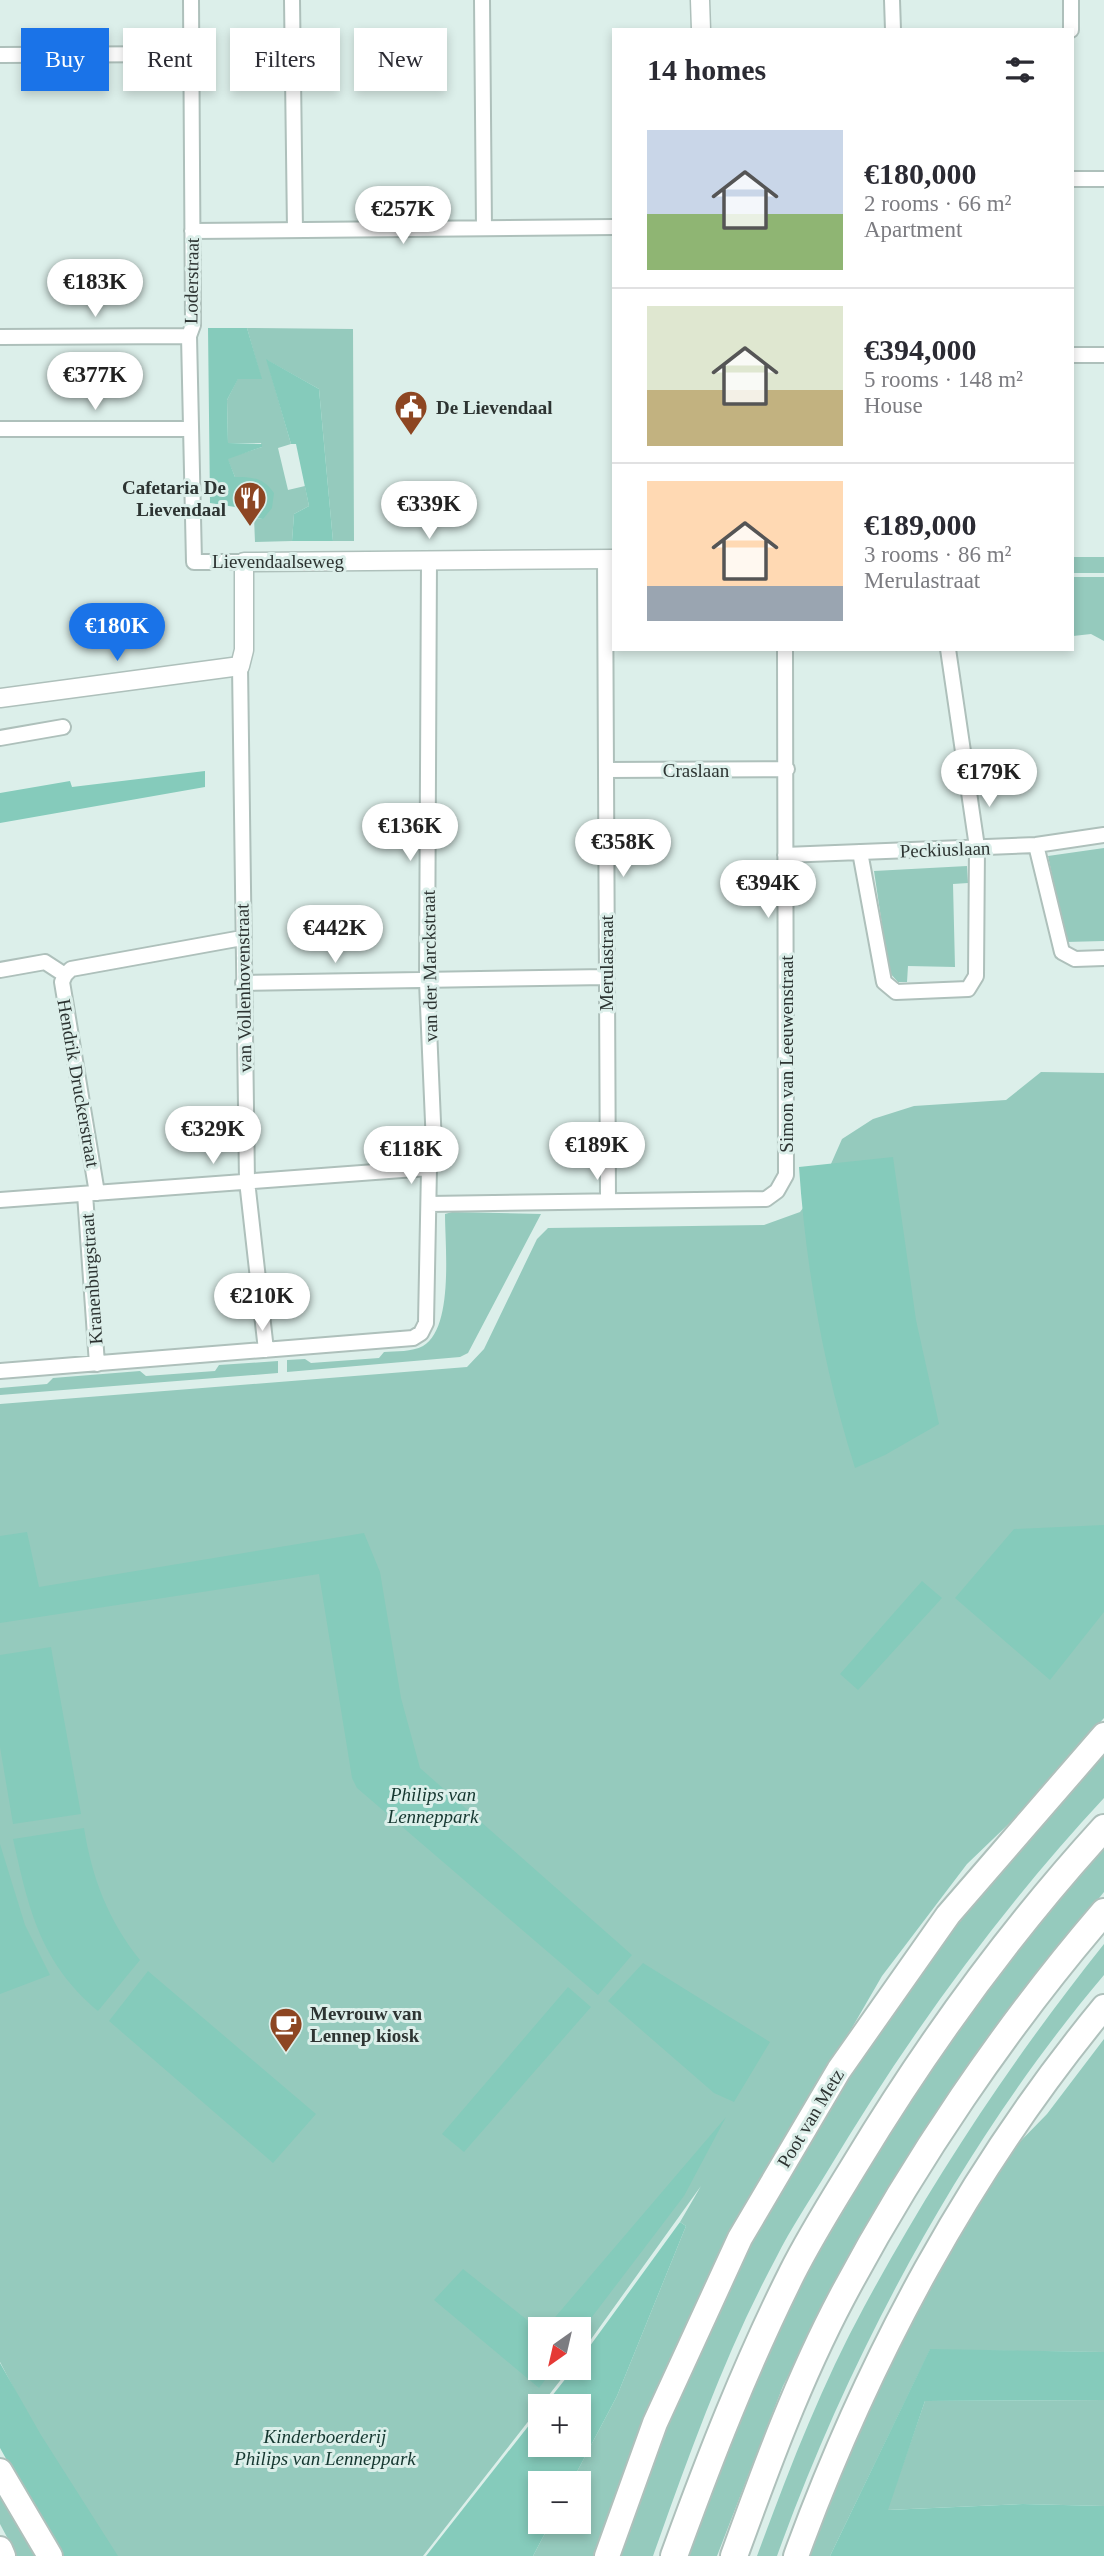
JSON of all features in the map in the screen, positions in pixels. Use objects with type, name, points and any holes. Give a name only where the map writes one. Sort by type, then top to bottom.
[{"type":"highway","name":"Poot van Metz","points":[[607,2556],[655,2423],[706,2308],[740,2238],[839,2070],[948,1915],[1104,1735]]},
{"type":"highway","points":[[674,2556],[712,2451],[747,2369],[793,2271],[836,2196],[893,2103],[992,1961],[1104,1828]]},
{"type":"highway","points":[[734,2556],[793,2403],[842,2297],[941,2131],[1040,1992],[1104,1912]]},
{"type":"highway","points":[[796,2556],[853,2414],[897,2323],[991,2163],[1104,2007]]},
{"type":"highway","points":[[0,2471],[50,2556]]},
{"type":"highway","points":[[0,2549],[4,2556]]},
{"type":"street","name":"Loderstraat","points":[[191,0],[191,28]]},
{"type":"street","points":[[292,0],[295,230]]},
{"type":"street","points":[[482,0],[484,228]]},
{"type":"street","points":[[700,0],[701,28]]},
{"type":"street","points":[[892,0],[893,28]]},
{"type":"street","points":[[1071,0],[1071,28]]},
{"type":"street","points":[[0,55],[123,54]]},
{"type":"street","name":"Loderstraat","points":[[192,91],[193,325],[189,336],[194,562]]},
{"type":"street","points":[[1074,179],[1104,179]]},
{"type":"street","points":[[192,231],[612,227]]},
{"type":"street","points":[[0,337],[189,336]]},
{"type":"street","points":[[1074,355],[1104,355]]},
{"type":"street","points":[[0,429],[191,429]]},
{"type":"street","name":"Lievendaalseweg","points":[[194,562],[610,559]]},
{"type":"street","name":"Merulastraat","points":[[608,1199],[606,771],[610,559]]},
{"type":"street","name":"van der Marckstraat","points":[[265,1350],[413,1338],[421,1333],[426,1323],[429,1168],[434,1145],[427,982],[429,561]]},
{"type":"street","points":[[0,698],[240,666],[244,650],[244,562]]},
{"type":"street","name":"Simon van Leeuwenstraat","points":[[608,1199],[766,1199],[777,1191],[786,1175],[785,651]]},
{"type":"street","points":[[860,852],[884,982],[896,992],[968,989],[976,976],[977,847],[948,651]]},
{"type":"street","name":"van Vollenhovenstraat","points":[[240,666],[247,1181],[265,1350]]},
{"type":"street","points":[[0,738],[63,727]]},
{"type":"street","name":"Craslaan","points":[[606,771],[787,769]]},
{"type":"street","name":"Peckiuslaan","points":[[785,855],[1036,845],[1104,835]]},
{"type":"street","points":[[1036,845],[1062,952],[1075,959],[1104,958]]},
{"type":"street","points":[[0,970],[45,962],[65,975],[71,969],[242,938]]},
{"type":"street","name":"Hendrik Druckerstraat","points":[[65,975],[62,982],[91,1193]]},
{"type":"street","points":[[243,983],[606,977]]},
{"type":"street","points":[[0,1200],[429,1168]]},
{"type":"street","name":"Kranenburgstraat","points":[[91,1193],[97,1364]]},
{"type":"street","points":[[429,1204],[608,1199]]},
{"type":"street","points":[[0,1371],[265,1350]]},
{"type":"green space","points":[[208,328],[247,328],[262,379],[238,379],[227,400],[228,443],[262,444],[262,447],[228,459],[235,477],[258,479],[274,493],[272,508],[263,519],[254,518],[235,507],[210,503]]},
{"type":"green space","points":[[247,328],[353,329],[354,541],[333,541],[319,389],[267,360],[291,444],[278,448],[288,490],[305,486],[309,506],[294,514],[292,541],[255,542],[254,518],[263,519],[235,477],[227,458],[262,447],[261,443],[228,443],[227,400],[238,378],[261,378]]},
{"type":"green space","points":[[266,359],[319,389],[333,541],[292,541],[294,514],[309,506],[296,444],[291,444]]},
{"type":"green space","points":[[1074,557],[1104,557],[1104,573],[1074,573]]},
{"type":"green space","points":[[1074,577],[1104,577],[1104,641],[1091,634],[1074,636]]},
{"type":"green space","points":[[205,771],[205,787],[0,823],[0,793],[70,781],[72,787]]},
{"type":"green space","points":[[1104,848],[1104,941],[1066,942],[1048,856]]},
{"type":"green space","points":[[967,866],[968,883],[953,884],[955,967],[908,966],[907,982],[898,982],[889,972],[874,871]]},
{"type":"green space","name":"Philips van Lenneppark","points":[[1041,1072],[1104,1073],[1104,1718],[1018,1815],[967,1864],[882,1976],[732,2235],[596,2556],[533,2556],[545,2534],[591,2534],[591,2471],[577,2471],[585,2457],[591,2457],[591,2445],[617,2396],[686,2226],[680,2222],[701,2186],[592,2338],[592,2317],[528,2317],[528,2380],[561,2380],[550,2394],[528,2394],[528,2422],[423,2556],[113,2556],[36,2431],[0,2362],[0,1404],[467,1367],[484,1349],[537,1239],[548,1228],[764,1225],[800,1212],[823,1182],[842,1139],[873,1119],[914,1106],[1006,1100]]},
{"type":"green space","points":[[893,1157],[916,1320],[939,1424],[885,1455],[855,1468],[834,1394],[818,1319],[806,1244],[799,1167]]},
{"type":"green space","points":[[445,1214],[541,1214],[468,1353],[460,1357],[287,1372],[287,1360],[305,1359],[311,1363],[379,1358],[384,1352],[423,1346],[433,1336],[444,1305]]},
{"type":"green space","points":[[278,1361],[278,1373],[0,1395],[0,1388],[47,1384],[53,1378],[140,1371],[146,1376],[215,1371],[219,1365]]},
{"type":"green space","points":[[1104,1525],[1104,1612],[1050,1680],[955,1598],[1014,1529]]},
{"type":"green space","points":[[27,1532],[39,1587],[364,1533],[380,1572],[401,1698],[420,1768],[632,1955],[598,1995],[357,1788],[352,1778],[319,1574],[0,1623],[0,1536]]},
{"type":"green space","points":[[922,1581],[942,1598],[858,1690],[840,1674]]},
{"type":"green space","points":[[51,1647],[81,1814],[13,1824],[0,1747],[0,1655]]},
{"type":"green space","points":[[1104,1751],[1104,1798],[1027,1886],[922,2025],[889,2073],[788,2236],[724,2367],[653,2556],[619,2556],[665,2428],[748,2243],[850,2074],[952,1928]]},
{"type":"green space","points":[[84,1828],[103,1898],[119,1930],[140,1960],[98,2011],[62,1973],[50,1954],[32,1912],[13,1839]]},
{"type":"green space","points":[[0,1844],[25,1925],[50,1975],[0,1994]]},
{"type":"green space","points":[[1104,1847],[1104,1892],[1029,1984],[929,2123],[833,2290],[783,2386],[717,2556],[688,2556],[757,2375],[805,2276],[904,2109],[1002,1968]]},
{"type":"green space","points":[[1104,1944],[1104,1975],[1004,2107],[915,2251],[839,2402],[777,2556],[757,2556],[819,2398],[890,2259],[946,2166],[1006,2075]]},
{"type":"green space","points":[[643,1963],[770,2042],[734,2102],[714,2093],[608,2001]]},
{"type":"green space","points":[[148,1971],[316,2114],[273,2163],[109,2021]]},
{"type":"green space","points":[[568,1987],[591,2007],[464,2152],[442,2134]]},
{"type":"green space","points":[[1104,2039],[1104,2352],[930,2350],[830,2556],[807,2556],[829,2496],[901,2336],[1007,2155],[1047,2114]]},
{"type":"green space","points":[[726,2117],[684,2196],[592,2317],[555,2317]]},
{"type":"green space","points":[[680,2222],[686,2226],[617,2396],[591,2445],[591,2394],[553,2394],[565,2380],[592,2380],[592,2343]]},
{"type":"green space","points":[[463,2269],[528,2321],[528,2379],[434,2300]]},
{"type":"green space","points":[[930,2349],[1104,2352],[1104,2400],[925,2401],[888,2510],[1023,2504],[1104,2506],[1104,2556],[830,2556]]},
{"type":"green space","points":[[0,2363],[41,2435],[118,2556],[61,2556],[0,2448]]},
{"type":"green space","points":[[529,2380],[545,2380],[539,2388]]},
{"type":"green space","points":[[1104,2400],[1104,2506],[1023,2504],[887,2510],[925,2401]]},
{"type":"green space","points":[[528,2427],[528,2457],[585,2457],[577,2471],[528,2471],[528,2534],[545,2534],[533,2556],[426,2556]]},
{"type":"green space","points":[[0,2485],[42,2556],[17,2556],[0,2524]]},
{"type":"place","name":"De Lievendaal","points":[[411,437]]},
{"type":"place","name":"Cafetaria De Lievendaal","points":[[250,528]]},
{"type":"place","name":"Mevrouw van Lennep kiosk","points":[[286,2054]]},
{"type":"park label","name":"Kinderboerderij Philips van Lenneppark","points":[[325,2447]]}]
